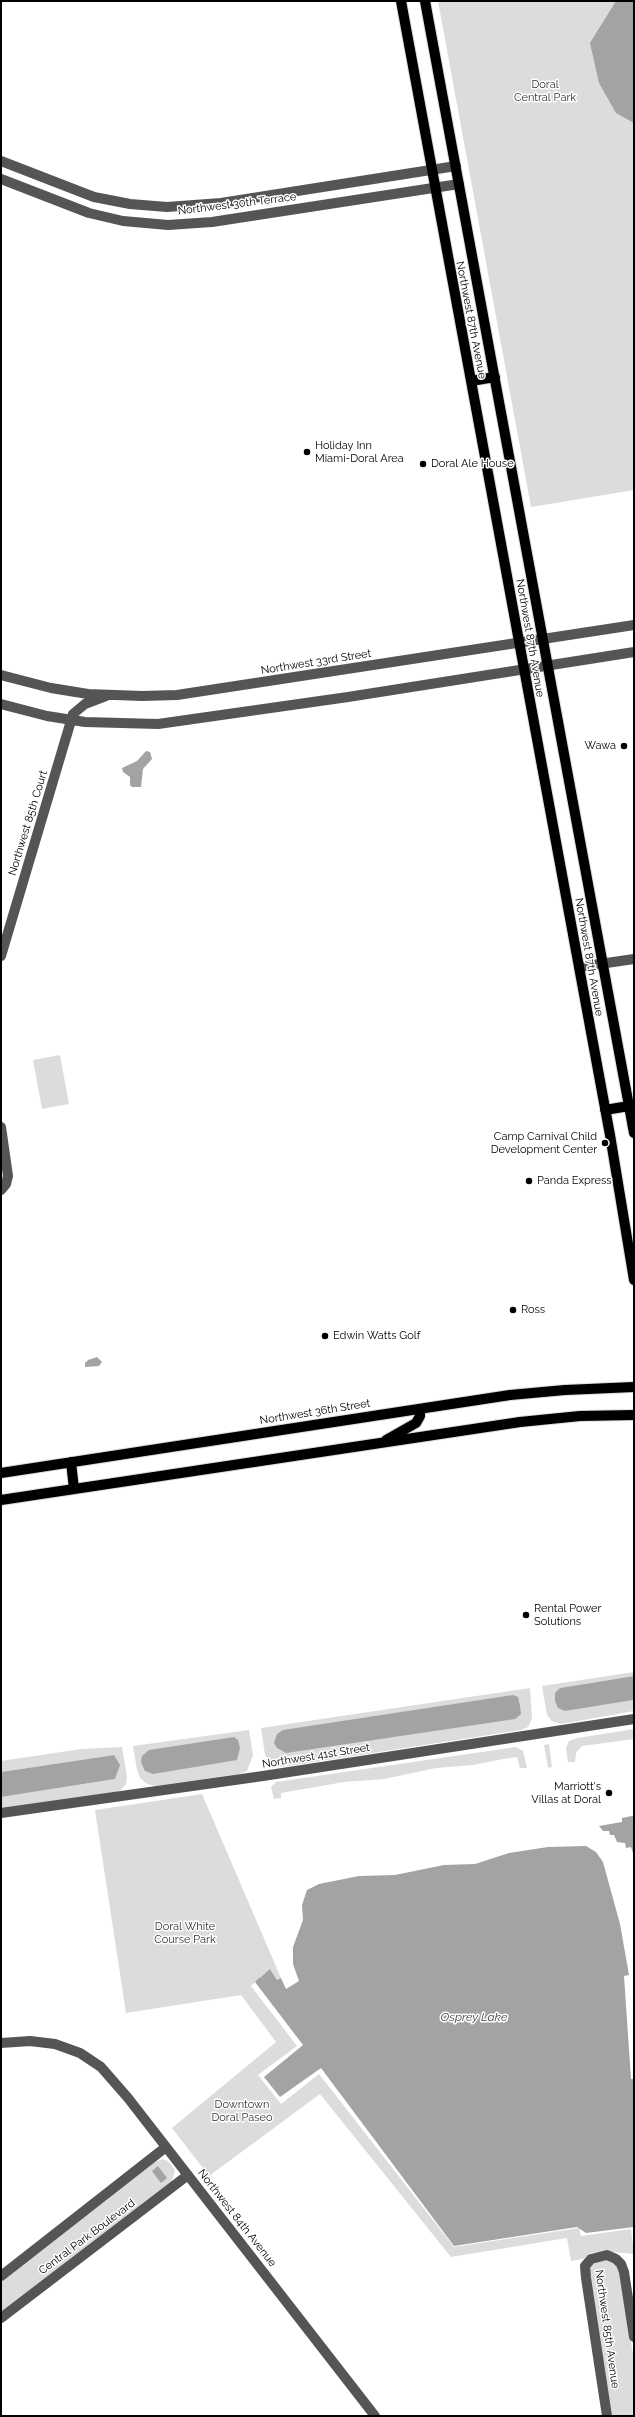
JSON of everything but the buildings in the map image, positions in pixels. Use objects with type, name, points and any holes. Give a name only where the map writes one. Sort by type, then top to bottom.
[{"type":"main road","name":"Northwest 87th Avenue","points":[[401,1],[579,967],[634,1280]]},
{"type":"main road","name":"Northwest 87th Avenue","points":[[425,1],[634,1133]]},
{"type":"main road","points":[[470,382],[495,378]]},
{"type":"main road","points":[[605,1110],[629,1106]]},
{"type":"main road","name":"Northwest 36th Street","points":[[1,1473],[539,1392],[634,1387]]},
{"type":"main road","points":[[381,1442],[416,1423],[420,1416],[420,1409]]},
{"type":"main road","points":[[1,1500],[381,1442],[544,1419],[634,1415]]},
{"type":"main road","points":[[71,1462],[74,1489]]},
{"type":"street","name":"Northwest 30th Terrace","points":[[5,162],[88,195],[112,201],[149,207],[203,206],[456,166]]},
{"type":"street","points":[[3,180],[5,162]]},
{"type":"street","name":"Northwest 30th Terrace","points":[[3,180],[71,208],[115,220],[150,224],[199,224],[458,184]]},
{"type":"street","points":[[311,189],[314,206]]},
{"type":"street","name":"Northwest 33rd Street","points":[[1,675],[51,688],[107,695],[151,696],[201,692],[634,625]]},
{"type":"street","points":[[1,704],[71,720],[134,724],[198,720],[548,667],[634,652]]},
{"type":"street","points":[[71,720],[73,714],[80,707],[107,695]]},
{"type":"street","name":"Northwest 85th Court","points":[[1,956],[71,720]]},
{"type":"street","points":[[579,967],[634,959]]},
{"type":"street","points":[[1,1127],[8,1177],[1,1190]]},
{"type":"street","name":"Northwest 41st Street","points":[[1,1813],[263,1776],[634,1719]]},
{"type":"street","name":"Northwest 84th Avenue","points":[[1,2043],[36,2041],[68,2048],[101,2067],[119,2086],[375,2416]]},
{"type":"street","name":"Central Park Boulevard","points":[[1,2276],[166,2147]]},
{"type":"street","name":"Central Park Boulevard","points":[[1,2318],[188,2175]]},
{"type":"street","name":"Northwest 85th Avenue","points":[[607,2416],[585,2271],[587,2262],[596,2256],[613,2256],[622,2268],[634,2337]]},
{"type":"green space","name":"Doral Central Park","points":[[438,1],[634,1],[634,490],[531,507]]},
{"type":"green space","points":[[60,1055],[69,1104],[42,1109],[33,1060]]},
{"type":"green space","points":[[634,1672],[634,1676],[560,1688],[565,1711],[634,1700],[634,1711],[561,1724],[552,1721],[547,1715],[542,1686]]},
{"type":"green space","points":[[530,1688],[532,1719],[528,1727],[521,1730],[282,1767],[274,1765],[265,1755],[261,1728]]},
{"type":"green space","points":[[634,1729],[634,1739],[582,1746],[576,1753],[575,1762],[568,1762],[566,1748],[569,1741],[578,1738]]},
{"type":"green space","points":[[249,1730],[253,1755],[247,1771],[239,1774],[156,1786],[147,1784],[140,1778],[137,1770],[133,1746]]},
{"type":"green space","points":[[549,1744],[552,1767],[548,1768],[544,1745]]},
{"type":"green space","points":[[122,1747],[127,1776],[126,1784],[121,1790],[113,1793],[1,1810],[1,1797],[115,1779],[113,1755],[1,1772],[1,1761],[81,1749]]},
{"type":"green space","points":[[516,1747],[523,1751],[527,1768],[520,1768],[517,1757],[473,1765],[436,1768],[384,1779],[344,1782],[281,1793],[281,1798],[274,1799],[271,1787],[276,1782]]},
{"type":"green space","name":"Doral White Course Park","points":[[202,1794],[281,1978],[277,1980],[271,1970],[264,1980],[260,1978],[251,1986],[297,2046],[258,2075],[281,2104],[319,2074],[454,2247],[579,2228],[581,2236],[631,2229],[634,2254],[603,2251],[591,2253],[583,2259],[571,2261],[567,2238],[451,2257],[320,2094],[209,2176],[172,2128],[276,2042],[241,1995],[126,2013],[95,1810]]},
{"type":"green space","points":[[163,2159],[168,2161],[175,2170],[172,2181],[1,2314],[1,2281],[155,2162]]},
{"type":"green space","points":[[610,2259],[620,2269],[634,2361],[634,2416],[611,2416],[589,2268],[592,2264]]},
{"type":"water","points":[[616,1],[634,1],[634,123],[616,113],[599,83],[590,43]]},
{"type":"water","points":[[146,751],[150,752],[152,759],[143,769],[141,787],[132,787],[130,785],[130,777],[123,772],[122,768],[137,761]]},
{"type":"water","points":[[97,1357],[102,1362],[99,1366],[85,1367],[85,1363],[88,1360]]},
{"type":"water","points":[[634,1676],[634,1700],[565,1711],[558,1708],[555,1701],[555,1693],[560,1688]]},
{"type":"water","points":[[513,1695],[518,1697],[521,1714],[515,1719],[286,1753],[277,1748],[274,1743],[277,1734],[283,1730]]},
{"type":"water","points":[[234,1737],[238,1740],[240,1748],[237,1760],[153,1774],[145,1771],[141,1762],[142,1756],[149,1750]]},
{"type":"water","points":[[114,1755],[120,1765],[115,1779],[1,1797],[1,1772]]},
{"type":"water","points":[[634,1817],[634,1856],[631,1847],[626,1848],[625,1843],[617,1842],[614,1835],[610,1835],[609,1831],[603,1831],[599,1826],[622,1822],[622,1818]]},
{"type":"water","name":"Osprey Lake","points":[[586,1846],[596,1852],[603,1862],[620,1924],[629,1975],[624,1976],[631,2079],[634,2079],[634,2227],[586,2233],[577,2227],[454,2246],[321,2068],[280,2097],[264,2077],[303,2045],[255,1982],[260,1977],[264,1980],[261,1977],[270,1969],[277,1980],[281,1978],[286,1989],[299,1981],[293,1964],[293,1947],[303,1920],[302,1905],[307,1890],[319,1884],[359,1876],[395,1875],[444,1865],[475,1864],[509,1853],[548,1847]]},
{"type":"water","points":[[158,2166],[167,2178],[161,2183],[152,2171]]},
{"type":"place","name":"Holiday Inn Miami-Doral Area","points":[[307,452]]},
{"type":"place","name":"Doral Ale House","points":[[423,464]]},
{"type":"place","name":"Wawa","points":[[624,746]]},
{"type":"place","name":"Camp Carnival Child Development Center","points":[[605,1143]]},
{"type":"place","name":"Panda Express","points":[[529,1181]]},
{"type":"place","name":"Ross","points":[[513,1310]]},
{"type":"place","name":"Edwin Watts Golf","points":[[325,1336]]},
{"type":"place","name":"Rental Power Solutions","points":[[526,1615]]},
{"type":"place","name":"Marriott's Villas at Doral","points":[[609,1793]]},
{"type":"park label","name":"Downtown Doral Paseo","points":[[242,2111]]}]
